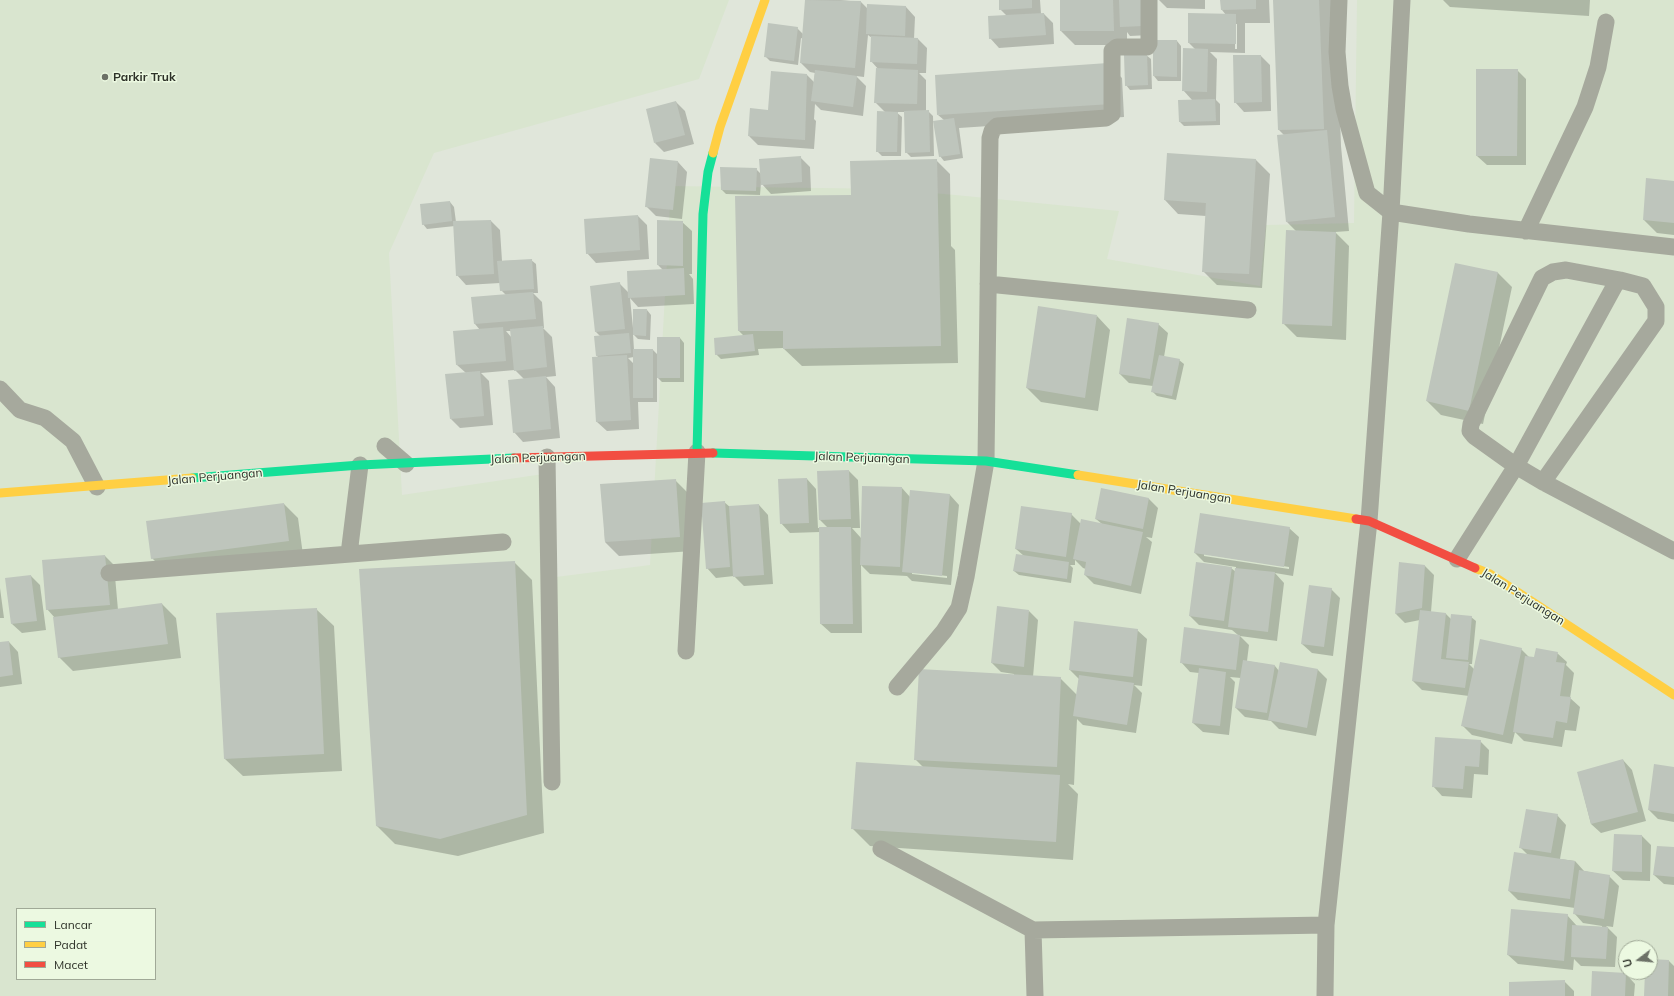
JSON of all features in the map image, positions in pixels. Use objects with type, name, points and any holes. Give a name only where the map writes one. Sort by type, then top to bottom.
[{"type":"street","points":[[697,452],[703,214],[708,172],[720,127],[753,30],[765,0]]},
{"type":"street","name":"Jalan Perjuangan","points":[[0,494],[360,466],[547,457],[697,452],[986,461],[1369,521],[1490,574],[1674,695]]},
{"type":"lane","points":[[897,687],[944,631],[959,608],[986,461],[990,138],[992,131],[997,126],[1106,118],[1112,114],[1112,51],[1117,47],[1147,47],[1149,44],[1149,0]]},
{"type":"lane","points":[[1339,0],[1337,52],[1344,109],[1367,193],[1391,212],[1469,224],[1674,248]]},
{"type":"lane","points":[[1325,996],[1326,925],[1369,521],[1391,212],[1402,0]]},
{"type":"lane","points":[[1526,231],[1585,107],[1598,67],[1606,22]]},
{"type":"lane","points":[[1543,482],[1656,321],[1656,307],[1644,286],[1566,270],[1553,272],[1542,278],[1471,424],[1470,431],[1516,466],[1543,482],[1674,551]]},
{"type":"lane","points":[[1457,559],[1516,466],[1615,285],[1620,280]]},
{"type":"lane","points":[[988,284],[1248,310]]},
{"type":"lane","points":[[0,390],[20,410],[45,418],[73,441],[97,487]]},
{"type":"lane","points":[[385,446],[406,464]]},
{"type":"lane","points":[[686,651],[697,452]]},
{"type":"lane","points":[[547,457],[552,782]]},
{"type":"lane","points":[[349,554],[360,466]]},
{"type":"lane","points":[[110,573],[503,542]]},
{"type":"lane","points":[[880,850],[1033,930],[1326,925]]},
{"type":"lane","points":[[1033,930],[1035,996]]},
{"type":"shaded area","points":[[0,0],[729,0],[699,79],[434,153],[389,253],[402,495],[543,474],[548,578],[650,565],[671,186],[894,189],[1119,211],[1107,259],[1260,286],[1266,225],[1354,223],[1357,0],[1674,0],[1674,996],[0,996]]},
{"type":"building","points":[[805,0],[861,1],[855,68],[800,63]]},
{"type":"building","points":[[999,0],[1032,0],[1032,8],[999,10]]},
{"type":"building","points":[[1060,0],[1113,0],[1114,31],[1060,31]]},
{"type":"building","points":[[1119,0],[1141,0],[1142,26],[1120,27]]},
{"type":"building","points":[[1220,0],[1256,0],[1256,9],[1221,10]]},
{"type":"building","points":[[1273,0],[1319,0],[1324,129],[1278,130]]},
{"type":"building","points":[[867,4],[906,6],[905,36],[866,34]]},
{"type":"building","points":[[1044,13],[1046,35],[989,39],[988,16]]},
{"type":"building","points":[[1188,13],[1236,14],[1236,44],[1188,43]]},
{"type":"building","points":[[768,23],[798,27],[794,61],[764,57]]},
{"type":"building","points":[[871,36],[918,38],[917,64],[870,62]]},
{"type":"building","points":[[1153,40],[1177,40],[1177,77],[1153,76]]},
{"type":"building","points":[[1183,48],[1208,49],[1207,92],[1182,91]]},
{"type":"building","points":[[1147,54],[1148,85],[1125,86],[1124,55]]},
{"type":"building","points":[[1233,55],[1261,55],[1262,102],[1234,103]]},
{"type":"building","points":[[1108,63],[1111,104],[937,115],[935,75]]},
{"type":"building","points":[[876,68],[918,70],[917,104],[874,103]]},
{"type":"building","points":[[1476,69],[1518,69],[1517,156],[1476,156]]},
{"type":"building","points":[[815,70],[857,76],[853,107],[811,101]]},
{"type":"building","points":[[771,71],[807,74],[805,140],[748,136],[750,108],[768,110]]},
{"type":"building","points":[[1215,99],[1216,121],[1179,122],[1178,100]]},
{"type":"building","points":[[676,101],[685,135],[654,143],[646,109]]},
{"type":"building","points":[[929,110],[930,152],[905,153],[904,111]]},
{"type":"building","points":[[877,111],[898,112],[897,152],[876,152]]},
{"type":"building","points":[[954,118],[960,154],[939,157],[933,121]]},
{"type":"building","points":[[1327,130],[1335,217],[1286,222],[1277,135]]},
{"type":"building","points":[[1167,153],[1256,159],[1249,274],[1202,272],[1206,203],[1164,200]]},
{"type":"building","points":[[801,156],[802,182],[761,185],[759,159]]},
{"type":"building","points":[[650,158],[678,161],[673,210],[645,207]]},
{"type":"building","points":[[937,159],[941,346],[783,349],[783,331],[738,331],[735,196],[851,195],[850,161]]},
{"type":"building","points":[[720,167],[757,168],[756,191],[721,190]]},
{"type":"building","points":[[1646,178],[1674,181],[1674,223],[1643,220]]},
{"type":"building","points":[[450,201],[452,221],[422,225],[420,204]]},
{"type":"building","points":[[638,215],[640,250],[586,254],[584,219]]},
{"type":"building","points":[[491,220],[494,274],[456,276],[453,221]]},
{"type":"building","points":[[657,220],[683,221],[683,266],[657,265]]},
{"type":"building","points":[[1286,230],[1336,232],[1332,326],[1282,324]]},
{"type":"building","points":[[532,259],[534,289],[500,291],[497,261]]},
{"type":"building","points":[[1455,263],[1498,272],[1469,411],[1426,401]]},
{"type":"building","points":[[684,268],[685,295],[628,298],[627,271]]},
{"type":"building","points":[[620,282],[625,329],[595,332],[590,286]]},
{"type":"building","points":[[533,292],[536,319],[474,324],[471,297]]},
{"type":"building","points":[[1038,306],[1097,315],[1085,398],[1026,388]]},
{"type":"building","points":[[633,309],[647,309],[646,336],[633,335]]},
{"type":"building","points":[[1127,318],[1159,323],[1150,379],[1119,374]]},
{"type":"building","points":[[543,326],[547,367],[514,371],[510,329]]},
{"type":"building","points":[[503,327],[506,361],[456,365],[453,331]]},
{"type":"building","points":[[629,333],[631,353],[596,356],[594,336]]},
{"type":"building","points":[[753,334],[755,351],[715,355],[714,338]]},
{"type":"building","points":[[657,337],[680,337],[680,378],[657,378]]},
{"type":"building","points":[[633,349],[653,349],[653,398],[633,398]]},
{"type":"building","points":[[627,355],[631,420],[596,422],[592,357]]},
{"type":"building","points":[[1159,355],[1180,359],[1172,396],[1151,392]]},
{"type":"building","points":[[480,371],[484,416],[450,419],[445,374]]},
{"type":"building","points":[[546,376],[551,429],[513,433],[508,380]]},
{"type":"building","points":[[849,470],[851,519],[819,520],[817,471]]},
{"type":"building","points":[[807,478],[809,523],[780,524],[778,479]]},
{"type":"building","points":[[676,479],[680,537],[605,542],[600,484]]},
{"type":"building","points":[[862,486],[902,487],[900,567],[860,565]]},
{"type":"building","points":[[1101,488],[1149,498],[1143,529],[1095,519]]},
{"type":"building","points":[[910,490],[950,494],[942,576],[902,572]]},
{"type":"building","points":[[725,501],[730,567],[706,569],[701,503]]},
{"type":"building","points":[[284,503],[289,541],[151,559],[146,521]]},
{"type":"building","points":[[759,504],[764,575],[733,577],[729,506]]},
{"type":"building","points":[[1021,506],[1072,513],[1066,557],[1015,549]]},
{"type":"building","points":[[1200,513],[1290,527],[1284,567],[1194,553]]},
{"type":"building","points":[[1081,519],[1143,532],[1131,586],[1084,575],[1086,562],[1073,559]]},
{"type":"building","points":[[819,527],[851,527],[853,624],[820,624]]},
{"type":"building","points":[[1016,554],[1069,562],[1067,579],[1013,571]]},
{"type":"building","points":[[105,555],[110,605],[46,610],[42,560]]},
{"type":"building","points":[[515,561],[527,815],[440,839],[376,826],[359,569]]},
{"type":"building","points":[[1196,562],[1232,567],[1224,621],[1189,616]]},
{"type":"building","points":[[1399,562],[1425,565],[1422,608],[1395,614]]},
{"type":"building","points":[[1235,568],[1275,572],[1268,632],[1228,627]]},
{"type":"building","points":[[31,575],[37,621],[11,624],[5,578]]},
{"type":"building","points":[[1309,585],[1332,588],[1324,647],[1301,644]]},
{"type":"building","points":[[162,603],[168,644],[58,658],[53,617]]},
{"type":"building","points":[[997,606],[1029,610],[1024,667],[991,663]]},
{"type":"building","points":[[317,608],[324,754],[224,759],[216,613]]},
{"type":"building","points":[[1420,610],[1446,613],[1441,659],[1469,662],[1465,688],[1412,681]]},
{"type":"building","points":[[1451,614],[1472,616],[1468,660],[1446,658]]},
{"type":"building","points":[[1074,621],[1138,629],[1133,677],[1069,670]]},
{"type":"building","points":[[1184,627],[1240,635],[1236,670],[1180,663]]},
{"type":"building","points":[[1480,639],[1522,648],[1503,735],[1461,726]]},
{"type":"building","points":[[9,641],[13,675],[0,677],[0,642]]},
{"type":"building","points":[[1536,648],[1558,652],[1556,662],[1565,663],[1560,696],[1571,697],[1567,723],[1556,721],[1553,738],[1513,732],[1525,656],[1534,657]]},
{"type":"building","points":[[1243,660],[1275,665],[1267,713],[1235,708]]},
{"type":"building","points":[[1280,662],[1318,669],[1307,728],[1268,720]]},
{"type":"building","points":[[1199,668],[1226,672],[1220,726],[1192,723]]},
{"type":"building","points":[[919,669],[1061,677],[1057,767],[914,760]]},
{"type":"building","points":[[1079,675],[1134,683],[1127,725],[1073,716]]},
{"type":"building","points":[[1435,737],[1481,740],[1479,767],[1465,766],[1463,789],[1432,787]]},
{"type":"building","points":[[1623,759],[1638,812],[1591,824],[1577,772]]},
{"type":"building","points":[[856,762],[1060,775],[1056,842],[851,829]]},
{"type":"building","points":[[1654,764],[1674,767],[1674,814],[1648,810]]},
{"type":"building","points":[[1526,809],[1558,814],[1551,853],[1519,848]]},
{"type":"building","points":[[1614,834],[1642,835],[1642,872],[1612,871]]},
{"type":"building","points":[[1657,846],[1674,847],[1674,877],[1653,875]]},
{"type":"building","points":[[1514,852],[1575,861],[1570,899],[1508,891]]},
{"type":"building","points":[[1579,870],[1610,875],[1604,919],[1573,914]]},
{"type":"building","points":[[1511,909],[1568,914],[1564,961],[1507,955]]},
{"type":"building","points":[[1572,925],[1608,927],[1606,959],[1571,957]]},
{"type":"building","points":[[1658,959],[1669,960],[1668,996],[1644,996],[1645,980],[1658,980]]},
{"type":"building","points":[[1592,971],[1618,973],[1618,980],[1626,980],[1625,996],[1591,996]]},
{"type":"building","points":[[1565,980],[1565,996],[1509,996],[1509,982]]},
{"type":"traffic: fast","points":[[697,452],[703,214],[708,172],[713,153]]},
{"type":"traffic: fast","points":[[713,453],[986,461],[1078,475]]},
{"type":"traffic: fast","points":[[192,478],[360,465],[514,458]]},
{"type":"traffic: slow","points":[[713,153],[720,127],[765,0]]},
{"type":"traffic: slow","points":[[1078,475],[1356,519]]},
{"type":"traffic: slow","points":[[0,493],[192,478]]},
{"type":"traffic: slow","points":[[1475,568],[1490,574],[1674,695]]},
{"type":"traffic: jam","points":[[514,458],[713,453]]},
{"type":"traffic: jam","points":[[1356,519],[1369,521],[1475,568]]},
{"type":"place","name":"Parkir Truk","points":[[105,77]]}]
